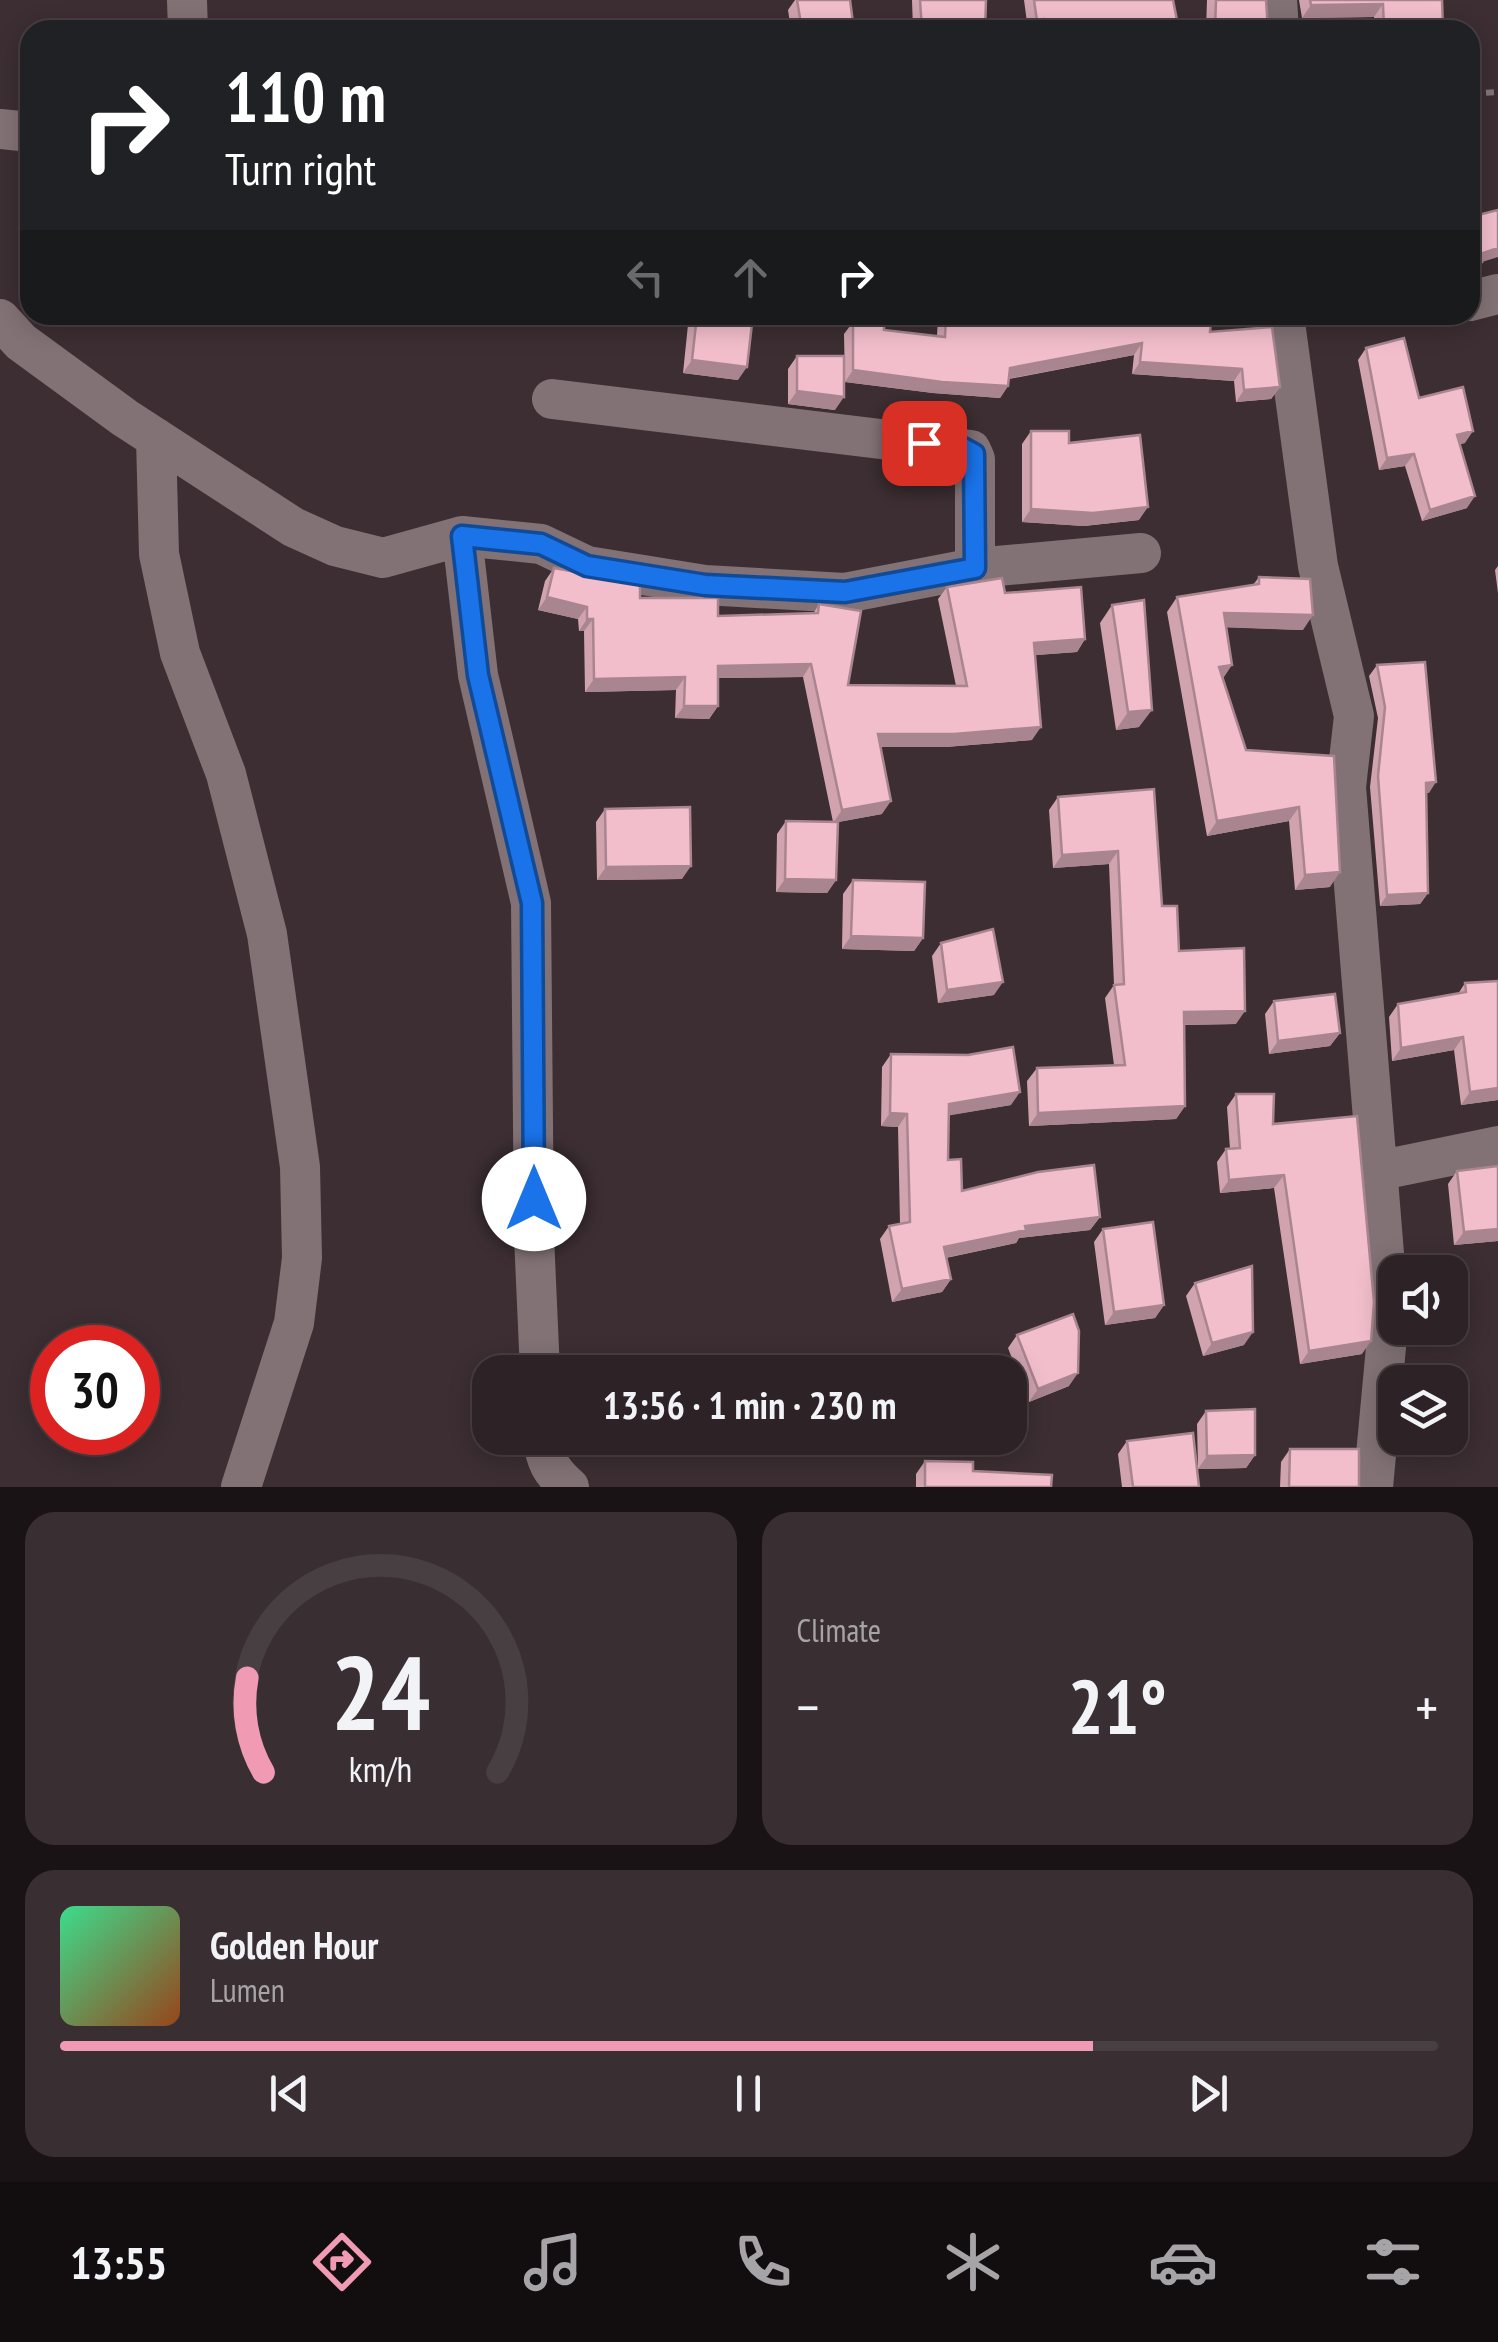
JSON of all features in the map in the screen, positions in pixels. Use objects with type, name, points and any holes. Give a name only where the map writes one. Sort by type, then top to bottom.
[{"type":"street","points":[[0,319],[21,342],[156,438],[293,526],[334,546],[384,558],[462,536],[541,544],[587,566],[705,585],[845,592],[975,568],[1141,553]]},
{"type":"street","points":[[1283,325],[1318,566],[1354,716],[1346,787],[1389,1315],[1373,1487]]},
{"type":"street","points":[[552,399],[970,450],[975,459],[975,568]]},
{"type":"street","points":[[156,438],[159,554],[180,653],[226,774],[267,934],[300,1167],[302,1258],[294,1323],[241,1487]]},
{"type":"street","points":[[462,536],[478,675],[532,903],[540,1355]]},
{"type":"street","points":[[1377,1171],[1498,1146]]},
{"type":"street","points":[[545,1455],[554,1474],[569,1487]]},
{"type":"building","points":[[797,0],[850,0],[853,20],[800,20]]},
{"type":"building","points":[[920,0],[986,0],[985,20],[921,20]]},
{"type":"building","points":[[1034,0],[1173,0],[1177,20],[1044,19],[1037,20]]},
{"type":"building","points":[[1216,0],[1266,0],[1267,20],[1215,20]]},
{"type":"building","points":[[1310,0],[1442,0],[1443,20],[1384,20],[1383,4],[1311,5]]},
{"type":"building","points":[[1498,210],[1498,248],[1480,254],[1480,214]]},
{"type":"building","points":[[696,325],[752,325],[747,367],[692,360]]},
{"type":"building","points":[[853,325],[884,325],[884,330],[945,337],[946,325],[1211,325],[1210,332],[1272,327],[1280,387],[1244,390],[1242,369],[1140,362],[1142,343],[1010,368],[1008,386],[853,370]]},
{"type":"building","points":[[1404,338],[1419,398],[1463,387],[1473,431],[1457,435],[1475,496],[1430,510],[1414,454],[1387,458],[1366,348]]},
{"type":"building","points":[[797,356],[844,356],[844,397],[797,391]]},
{"type":"building","points":[[1031,431],[1069,431],[1069,443],[1140,435],[1148,507],[1093,513],[1031,509]]},
{"type":"building","points":[[554,568],[640,584],[640,598],[718,598],[718,616],[818,613],[819,604],[861,611],[848,685],[967,686],[947,587],[1002,578],[1005,593],[1081,587],[1085,639],[1034,643],[1041,727],[954,734],[878,734],[891,801],[842,810],[811,664],[718,666],[718,706],[684,706],[685,677],[594,679],[593,619],[587,619],[587,607],[547,597]]},
{"type":"building","points":[[1259,577],[1310,579],[1313,615],[1224,613],[1232,665],[1219,667],[1246,750],[1334,756],[1340,872],[1305,875],[1299,807],[1217,821],[1177,597],[1259,584]]},
{"type":"building","points":[[1144,600],[1152,710],[1128,712],[1112,605]]},
{"type":"building","points":[[1425,662],[1436,782],[1426,783],[1428,893],[1387,895],[1378,776],[1385,707],[1377,665]]},
{"type":"building","points":[[1154,789],[1162,906],[1177,906],[1179,951],[1244,948],[1245,1011],[1184,1012],[1185,1106],[1038,1113],[1037,1068],[1125,1065],[1114,985],[1124,984],[1118,851],[1062,855],[1058,797]]},
{"type":"building","points":[[690,807],[691,866],[606,867],[605,809]]},
{"type":"building","points":[[786,821],[838,822],[836,880],[785,879]]},
{"type":"building","points":[[853,880],[925,882],[923,938],[851,936]]},
{"type":"building","points":[[993,929],[1003,982],[947,990],[941,943]]},
{"type":"building","points":[[1498,981],[1498,1088],[1470,1092],[1463,1037],[1401,1048],[1398,1004],[1466,992],[1465,983]]},
{"type":"building","points":[[1335,994],[1340,1033],[1278,1041],[1274,1001]]},
{"type":"building","points":[[1013,1047],[1020,1092],[949,1104],[948,1160],[961,1159],[962,1191],[1038,1172],[1094,1165],[1100,1217],[1025,1226],[1026,1230],[944,1247],[951,1279],[902,1289],[889,1226],[910,1222],[907,1114],[890,1113],[891,1054],[968,1055]]},
{"type":"building","points":[[1236,1094],[1274,1094],[1273,1124],[1357,1116],[1374,1302],[1371,1341],[1309,1351],[1284,1175],[1229,1180],[1226,1149],[1240,1148]]},
{"type":"building","points":[[1498,1166],[1498,1229],[1464,1232],[1457,1171]]},
{"type":"building","points":[[1153,1222],[1164,1305],[1114,1312],[1103,1229]]},
{"type":"building","points":[[1252,1266],[1253,1332],[1212,1343],[1195,1283]]},
{"type":"building","points":[[1073,1314],[1079,1331],[1078,1373],[1038,1389],[1017,1335]]},
{"type":"building","points":[[1255,1409],[1255,1455],[1207,1456],[1206,1411]]},
{"type":"building","points":[[1193,1433],[1199,1487],[1133,1487],[1127,1441]]},
{"type":"building","points":[[1290,1449],[1359,1449],[1359,1487],[1289,1487]]},
{"type":"building","points":[[925,1461],[973,1462],[973,1471],[1052,1475],[1051,1487],[925,1487]]},
{"type":"route","points":[[534,1199],[532,903],[478,675],[462,536],[541,544],[587,566],[705,585],[845,592],[975,568],[974,454],[961,447],[924,443]]}]
